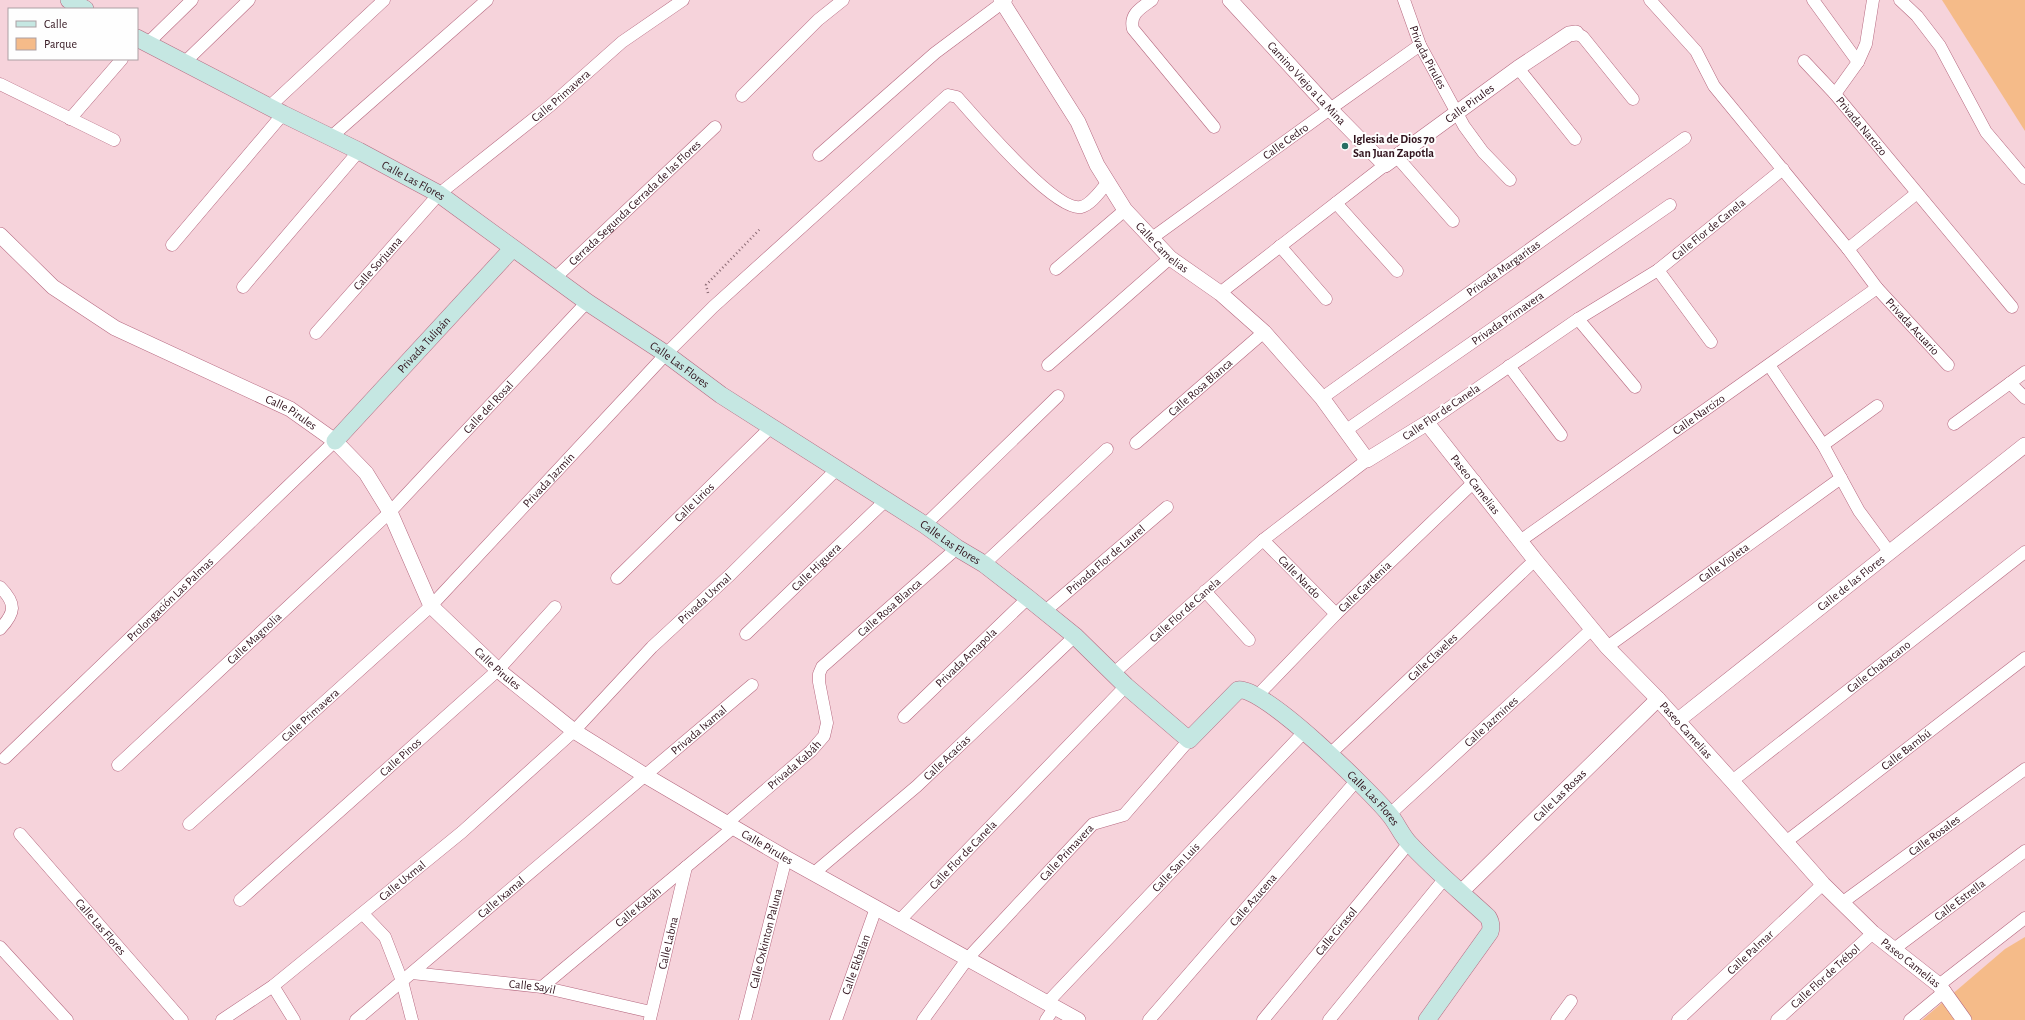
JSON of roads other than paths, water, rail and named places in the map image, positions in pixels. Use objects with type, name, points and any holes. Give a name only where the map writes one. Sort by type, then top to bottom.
[{"type":"main road","points":[[68,0],[83,8]]},
{"type":"main road","name":"Calle Las Flores","points":[[140,41],[276,111],[359,151],[439,194],[554,279],[666,354],[721,395],[926,525],[957,548],[984,564],[1075,636],[1126,686],[1189,740]]},
{"type":"main road","name":"Privada Tulipán","points":[[335,441],[512,248]]},
{"type":"main road","name":"Calle Las Flores","points":[[1238,690],[1243,689],[1258,695],[1305,731],[1357,780],[1390,814],[1409,843],[1488,917],[1492,927],[1490,932],[1427,1020]]},
{"type":"main road","name":"Calle Primavera","points":[[1189,740],[1238,690]]},
{"type":"street","points":[[140,41],[192,0]]},
{"type":"street","points":[[184,63],[249,0]]},
{"type":"street","points":[[172,245],[276,111],[384,0]]},
{"type":"street","points":[[331,137],[487,0]]},
{"type":"street","name":"Calle Primavera","points":[[439,194],[552,104],[622,42],[683,0]]},
{"type":"street","points":[[742,96],[818,20],[843,0]]},
{"type":"street","points":[[1152,0],[1133,15],[1131,22],[1133,29],[1214,127]]},
{"type":"street","name":"Camino Viejo a La Mina","points":[[1230,0],[1330,109],[1391,161]]},
{"type":"street","name":"Privada Pirules","points":[[1404,0],[1420,46],[1456,113],[1483,152],[1510,180]]},
{"type":"street","points":[[1650,0],[1696,51],[1714,86],[1783,169],[1877,288]]},
{"type":"street","points":[[1813,0],[1858,62]]},
{"type":"street","points":[[1835,94],[1858,62],[1866,44],[1873,0]]},
{"type":"street","points":[[1900,0],[1917,16],[1940,46],[1986,132],[2025,178]]},
{"type":"street","points":[[1912,0],[1917,16]]},
{"type":"street","points":[[819,155],[935,53],[1003,1]]},
{"type":"street","name":"Calle Camelias","points":[[1003,1],[1078,122],[1097,165],[1125,210],[1170,258],[1220,293],[1264,332],[1322,398],[1367,460]]},
{"type":"street","name":"Calle Pirules","points":[[1220,293],[1391,161],[1518,68],[1569,34],[1576,33],[1583,37],[1633,99]]},
{"type":"street","name":"Calle Cedro","points":[[1152,238],[1330,109],[1420,46]]},
{"type":"street","points":[[70,119],[121,60]]},
{"type":"street","name":"Privada Narcizo","points":[[1804,61],[1835,94],[2012,307]]},
{"type":"street","points":[[1518,68],[1574,139]]},
{"type":"street","points":[[0,84],[114,140]]},
{"type":"street","name":"Privada Jazmín","points":[[431,606],[666,354],[712,307],[948,95],[957,97],[1016,163],[1064,203],[1075,207],[1082,207],[1090,201],[1108,182]]},
{"type":"street","name":"Cerrada Segunda Cerrada de las Flores","points":[[554,279],[715,127]]},
{"type":"street","name":"Privada Margaritas","points":[[1322,398],[1684,138]]},
{"type":"street","points":[[243,287],[359,151]]},
{"type":"street","points":[[1391,161],[1453,221]]},
{"type":"street","name":"Calle Flor de Canela","points":[[1114,673],[1263,540],[1367,460],[1427,423],[1578,319],[1658,270],[1783,169]]},
{"type":"street","points":[[1848,250],[1917,192]]},
{"type":"street","name":"Calle Sorjuana","points":[[316,333],[439,194]]},
{"type":"street","points":[[1336,203],[1397,271]]},
{"type":"street","name":"Privada Primavera","points":[[1345,431],[1670,205]]},
{"type":"street","points":[[1056,269],[1125,210]]},
{"type":"street","name":"Calle Pirules","points":[[0,235],[53,287],[115,328],[290,409],[335,441],[366,473],[390,512],[431,606],[498,670],[574,731],[646,776],[786,858],[898,921],[968,958],[1049,1010],[1078,1020]]},
{"type":"street","points":[[1280,246],[1326,300]]},
{"type":"street","points":[[1048,365],[1170,258]]},
{"type":"street","points":[[1658,270],[1711,342]]},
{"type":"street","name":"Calle Narcizo","points":[[1520,541],[1877,288]]},
{"type":"street","name":"Privada Acuario","points":[[1877,288],[1948,365]]},
{"type":"street","name":"Calle del Rosal","points":[[390,512],[587,302]]},
{"type":"street","points":[[1578,319],[1635,387]]},
{"type":"street","name":"Calle Rosa Blanca","points":[[1136,443],[1264,332]]},
{"type":"street","points":[[1769,365],[1823,445],[1859,511],[1890,553]]},
{"type":"street","points":[[1509,366],[1561,435]]},
{"type":"street","points":[[1954,424],[2025,372]]},
{"type":"street","points":[[2010,383],[2025,398]]},
{"type":"street","points":[[926,525],[1058,396]]},
{"type":"street","points":[[1823,445],[1876,406]]},
{"type":"street","name":"Paseo Camelias","points":[[1427,423],[1475,481],[1535,560],[1607,647],[1658,699],[1823,884],[1873,933],[1942,988],[1964,1020]]},
{"type":"street","name":"Calle Lirios","points":[[617,578],[771,427]]},
{"type":"street","name":"Prolongación Las Palmas","points":[[5,758],[335,441]]},
{"type":"street","name":"Calle de las Flores","points":[[1677,721],[2025,445]]},
{"type":"street","points":[[984,564],[1107,449]]},
{"type":"street","name":"Privada Uxmal","points":[[574,731],[652,647],[731,574],[837,469]]},
{"type":"street","name":"Calle Violeta","points":[[1607,647],[1841,478]]},
{"type":"street","name":"Calle Gardenia","points":[[1258,695],[1336,614],[1475,481]]},
{"type":"street","name":"Calle Higuera","points":[[746,634],[886,500]]},
{"type":"street","name":"Privada Flor de Laurel","points":[[1044,612],[1167,507]]},
{"type":"street","name":"Calle Magnolia","points":[[118,765],[390,512]]},
{"type":"street","name":"Calle Nardo","points":[[1263,540],[1336,614]]},
{"type":"street","name":"Calle Rosa Blanca","points":[[822,667],[957,548]]},
{"type":"street","name":"Calle Chabacano","points":[[1732,781],[2025,552]]},
{"type":"street","name":"Calle Claveles","points":[[1330,754],[1535,560]]},
{"type":"street","points":[[0,588],[7,594],[13,607],[10,619],[0,629]]},
{"type":"street","points":[[1205,591],[1250,640]]},
{"type":"street","name":"Privada Amapola","points":[[904,717],[1028,598]]},
{"type":"street","name":"Calle Primavera","points":[[189,824],[431,606]]},
{"type":"street","name":"Calle Pinos","points":[[240,900],[498,670],[555,607]]},
{"type":"street","name":"Calle Jazmines","points":[[1390,814],[1592,629]]},
{"type":"street","name":"Calle Acacias","points":[[814,873],[917,786],[1075,636]]},
{"type":"street","name":"Calle Bambú","points":[[1786,841],[2025,658]]},
{"type":"street","name":"Privada Kabáh","points":[[730,825],[811,750],[824,736],[827,723],[819,682],[819,674],[822,667]]},
{"type":"street","name":"Privada Ixamal","points":[[646,776],[752,685]]},
{"type":"street","name":"Calle Flor de Canela","points":[[898,921],[1126,686]]},
{"type":"street","name":"Calle Las Rosas","points":[[1461,892],[1658,699]]},
{"type":"street","name":"Calle Uxmal","points":[[222,1020],[273,986],[363,914],[462,832],[574,731]]},
{"type":"street","name":"Calle San Luis","points":[[1049,1010],[1305,731]]},
{"type":"street","name":"Calle Primavera","points":[[923,1020],[968,958],[1093,824],[1124,815],[1189,740]]},
{"type":"street","name":"Calle Rosales","points":[[1843,902],[2025,769]]},
{"type":"street","name":"Calle Ixamal","points":[[356,1020],[646,776]]},
{"type":"street","name":"Calle Azucena","points":[[1149,1020],[1357,780]]},
{"type":"street","name":"Calle Kabáh","points":[[542,988],[686,867],[730,825]]},
{"type":"street","name":"Calle Las Flores","points":[[20,834],[182,1020]]},
{"type":"street","name":"Calle Girasol","points":[[1263,1020],[1409,843]]},
{"type":"street","name":"Calle Estrella","points":[[1894,949],[2025,851]]},
{"type":"street","name":"Calle Oxkinton Paluna","points":[[744,1020],[786,858]]},
{"type":"street","name":"Calle Labna","points":[[650,1016],[686,867]]},
{"type":"street","points":[[1329,1020],[1445,878]]},
{"type":"street","name":"Calle Palmar","points":[[1678,1020],[1823,884]]},
{"type":"street","name":"Calle Ekbalan","points":[[836,1020],[876,908]]},
{"type":"street","points":[[363,914],[385,937],[402,981],[412,1020]]},
{"type":"street","points":[[1910,1020],[1942,988],[2025,918]]},
{"type":"street","name":"Calle Flor de Trébol","points":[[1777,1020],[1873,933]]},
{"type":"street","points":[[0,947],[67,1020]]},
{"type":"street","name":"Calle Sayil","points":[[412,973],[542,988],[650,1016]]},
{"type":"street","points":[[273,986],[294,1020]]},
{"type":"street","points":[[1557,1020],[1571,1001]]},
{"type":"place","name":"Iglesia de Dios 7o San Juan Zapotla","points":[[1345,146]]}]
